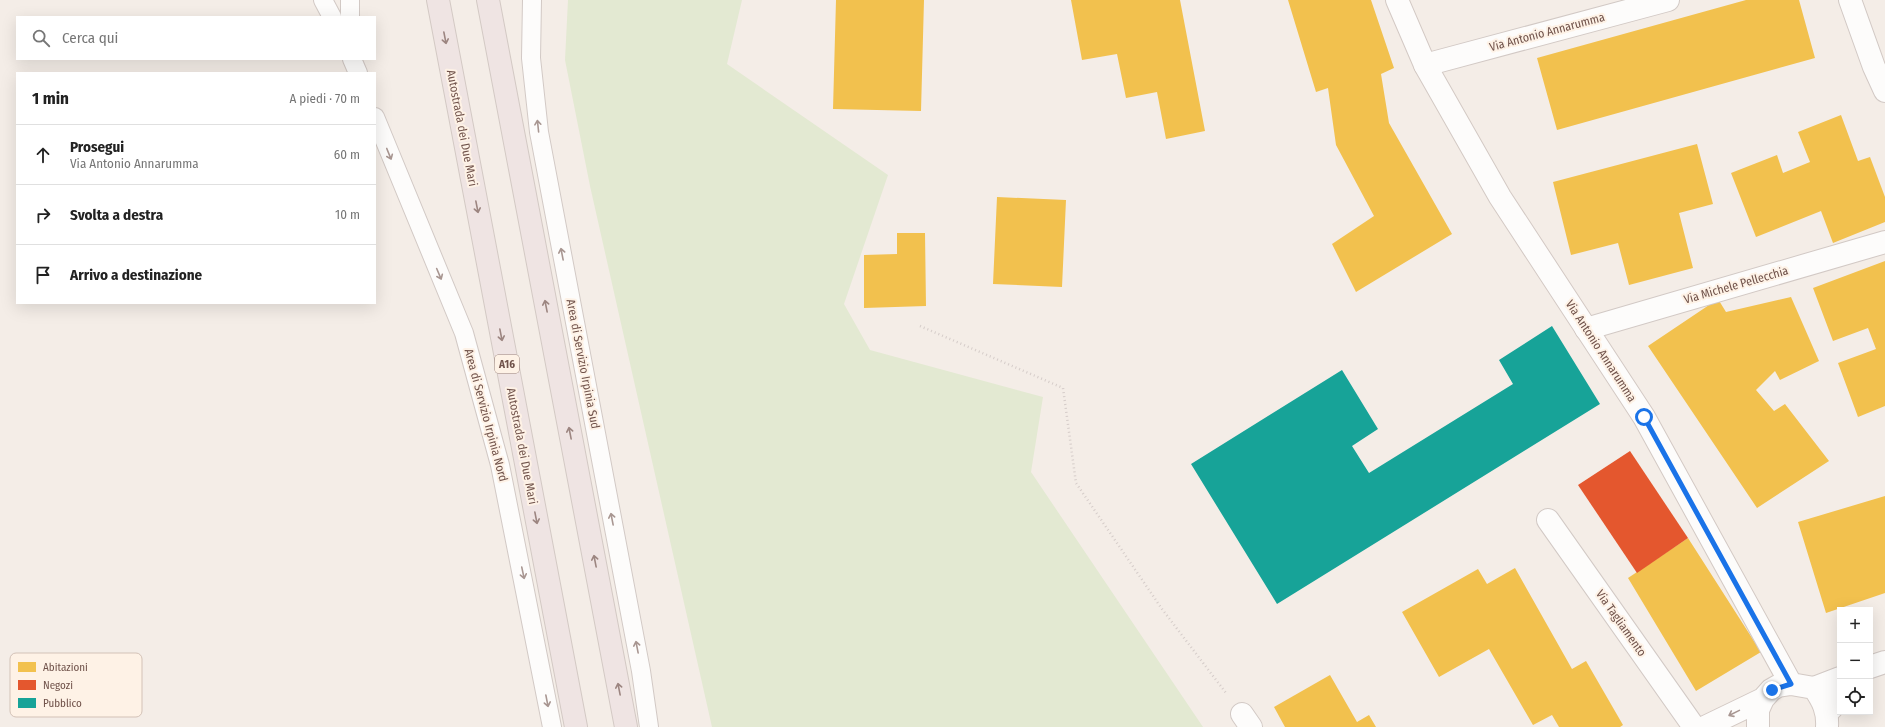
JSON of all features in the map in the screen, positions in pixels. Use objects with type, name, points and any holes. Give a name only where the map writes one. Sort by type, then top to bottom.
[{"type":"highway","name":"Autostrada dei Due Mari","points":[[438,0],[576,727]]},
{"type":"highway","points":[[488,0],[626,727]]},
{"type":"main road","name":"Via Antonio Annarumma","points":[[1397,0],[1425,65],[1500,197],[1644,417],[1791,684]]},
{"type":"main road","name":"Via Antonio Annarumma","points":[[1425,65],[1668,0]]},
{"type":"main road","points":[[1850,0],[1874,67],[1885,91]]},
{"type":"main road","name":"Via Michele Pellecchia","points":[[1586,329],[1885,242]]},
{"type":"main road","name":"Via Tagliamento","points":[[1548,520],[1694,727]]},
{"type":"main road","points":[[1705,727],[1763,699],[1772,690],[1791,684],[1814,688],[1837,679]]},
{"type":"main road","points":[[1814,688],[1822,701],[1829,718]]},
{"type":"main road","points":[[1758,727],[1758,710],[1763,699]]},
{"type":"lane","points":[[323,0],[331,16]]},
{"type":"lane","points":[[350,0],[350,16]]},
{"type":"lane","name":"Area di Servizio Irpinia Sud","points":[[532,0],[531,58],[539,132],[641,671],[649,727]]},
{"type":"lane","points":[[352,60],[358,72]]},
{"type":"lane","name":"Area di Servizio Irpinia Nord","points":[[376,119],[464,333],[500,465],[552,727]]},
{"type":"path","points":[[920,326],[1063,388],[1076,483],[1162,609],[1246,720]]},
{"type":"green space","points":[[568,0],[742,0],[727,64],[888,175],[844,304],[870,350],[1043,397],[1031,472],[1203,727],[712,727],[590,186],[565,60]]},
{"type":"building: Abitazioni","points":[[836,0],[924,0],[921,111],[833,109]]},
{"type":"building: Abitazioni","points":[[1071,0],[1180,0],[1205,131],[1166,139],[1157,92],[1126,98],[1117,54],[1082,60]]},
{"type":"building: Abitazioni","points":[[1288,0],[1371,0],[1394,68],[1381,74],[1389,123],[1452,234],[1356,292],[1332,244],[1374,216],[1336,145],[1328,88],[1316,92]]},
{"type":"building: Abitazioni","points":[[1746,0],[1799,0],[1815,58],[1557,130],[1537,58]]},
{"type":"building: Abitazioni","points":[[1841,115],[1858,161],[1870,157],[1885,197],[1885,222],[1833,243],[1821,211],[1756,237],[1731,173],[1777,155],[1783,173],[1810,162],[1798,132]]},
{"type":"building: Abitazioni","points":[[1697,144],[1713,204],[1679,213],[1693,268],[1629,285],[1618,243],[1571,255],[1553,182]]},
{"type":"building: Abitazioni","points":[[997,197],[1066,200],[1062,287],[993,284]]},
{"type":"building: Abitazioni","points":[[897,233],[925,233],[926,306],[864,308],[864,255],[897,254]]},
{"type":"building: Abitazioni","points":[[1885,261],[1885,406],[1858,417],[1838,363],[1876,349],[1868,328],[1833,341],[1813,288]]},
{"type":"building: Abitazioni","points":[[1791,297],[1819,361],[1780,380],[1775,371],[1756,390],[1774,411],[1785,404],[1829,461],[1757,508],[1648,346],[1718,299],[1726,312]]},
{"type":"building: Abitazioni","points":[[1885,496],[1885,593],[1844,607],[1837,607],[1837,609],[1826,613],[1798,522]]},
{"type":"building: Abitazioni","points":[[1688,538],[1761,652],[1696,691],[1628,578]]},
{"type":"building: Abitazioni","points":[[1515,568],[1572,669],[1586,661],[1623,725],[1620,727],[1559,727],[1552,715],[1533,725],[1489,649],[1439,677],[1402,612],[1478,569],[1487,584]]},
{"type":"building: Abitazioni","points":[[1330,675],[1357,722],[1369,715],[1376,727],[1285,727],[1274,707]]},
{"type":"building: Negozi","points":[[1630,451],[1688,538],[1637,573],[1578,485]]},
{"type":"building: Pubblico","points":[[1552,326],[1600,404],[1277,604],[1191,464],[1342,370],[1378,429],[1352,446],[1369,473],[1513,384],[1499,360]]},
{"type":"route","points":[[1644,417],[1791,684],[1778,686],[1772,690]]}]
